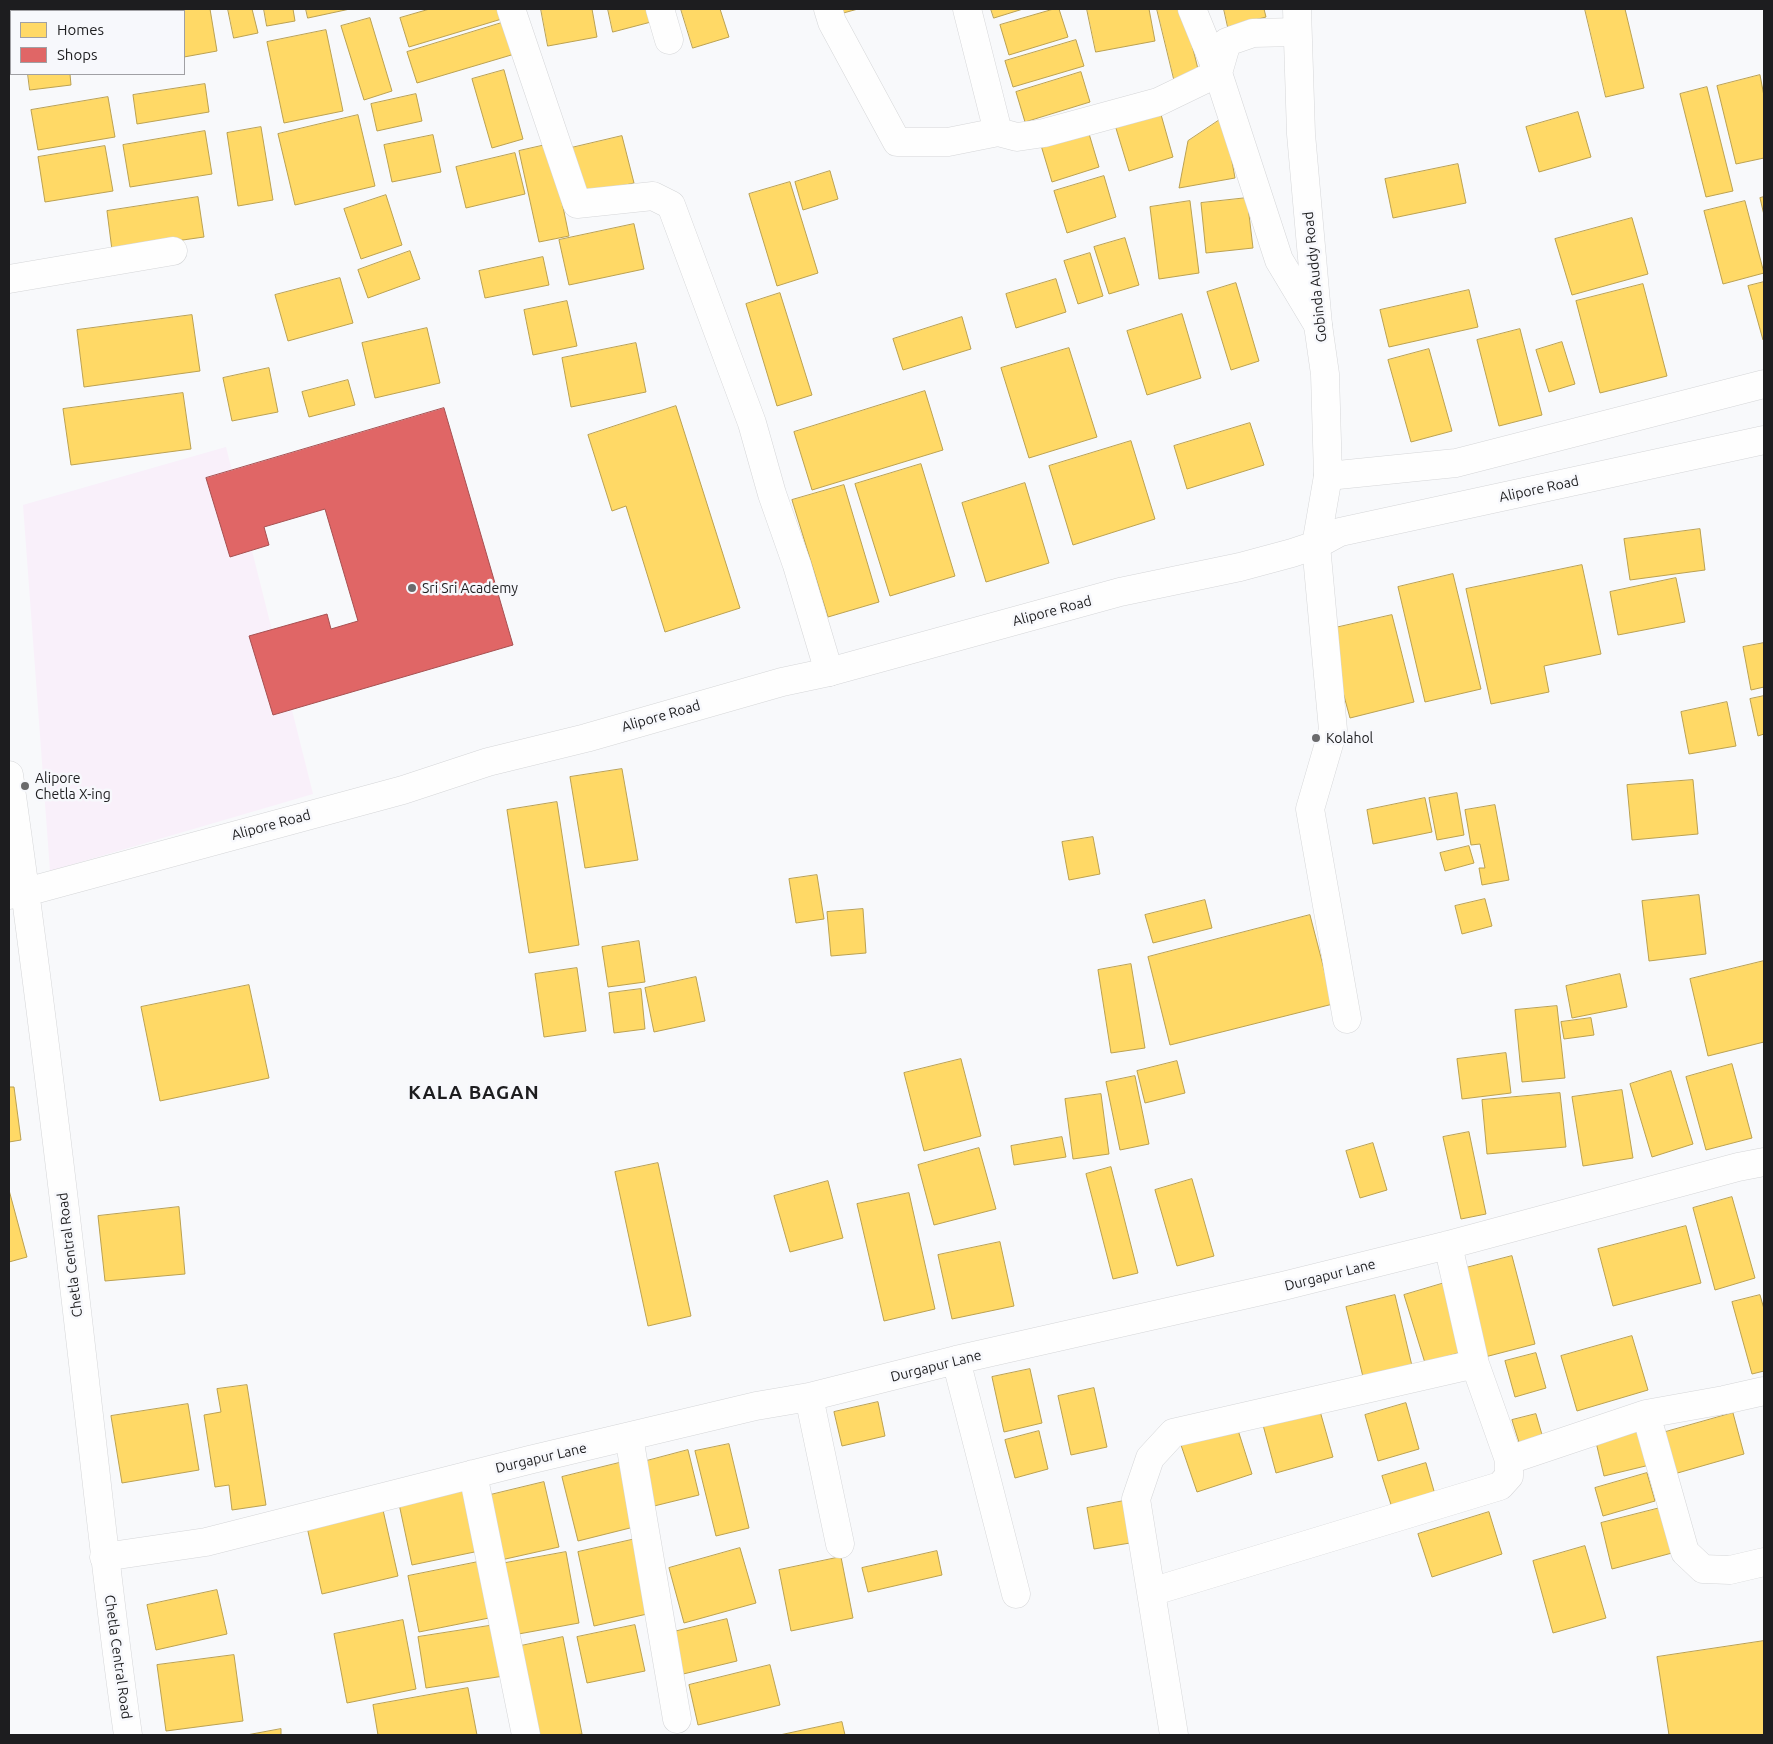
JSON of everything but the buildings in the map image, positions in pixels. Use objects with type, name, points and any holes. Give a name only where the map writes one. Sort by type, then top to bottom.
[{"type":"street","points":[[511,9],[578,204],[653,196],[671,205],[752,423],[772,494],[797,565],[829,672]]},
{"type":"street","points":[[660,9],[669,40]]},
{"type":"street","points":[[828,9],[836,30],[897,142],[948,142],[998,132],[1017,137],[1026,136],[1149,105],[1218,72],[1227,42],[1297,20]]},
{"type":"street","points":[[967,9],[998,132]]},
{"type":"street","points":[[1192,9],[1218,72],[1279,260],[1318,325]]},
{"type":"street","name":"Gobinda Auddy Road","points":[[1297,20],[1301,134],[1318,325],[1325,374],[1328,476],[1316,545],[1333,730],[1310,809],[1347,1020]]},
{"type":"street","points":[[9,279],[173,251]]},
{"type":"street","points":[[1328,476],[1456,462],[1764,384]]},
{"type":"street","name":"Alipore Road","points":[[17,893],[403,790],[488,762],[586,738],[782,682],[829,672],[1120,592],[1240,567],[1316,545],[1764,440]]},
{"type":"street","name":"Alipore Road","points":[[1342,539],[1764,453]]},
{"type":"street","name":"Chetla Central Road","points":[[9,776],[17,893],[88,1409],[104,1557],[128,1735]]},
{"type":"street","name":"Durgapur Lane","points":[[104,1557],[206,1542],[473,1474],[756,1406],[809,1397],[956,1360],[1283,1286],[1448,1245],[1738,1166],[1764,1162]]},
{"type":"street","points":[[1151,1592],[1500,1486],[1509,1476],[1508,1460],[1475,1364],[1448,1245]]},
{"type":"street","points":[[956,1360],[1016,1594]]},
{"type":"street","points":[[1174,1735],[1136,1499],[1150,1458],[1173,1433],[1475,1364]]},
{"type":"street","points":[[1508,1460],[1646,1414],[1764,1391]]},
{"type":"street","points":[[809,1397],[840,1544]]},
{"type":"street","points":[[1646,1414],[1685,1552],[1703,1569],[1730,1570],[1764,1562]]},
{"type":"street","points":[[629,1437],[677,1719]]},
{"type":"street","points":[[473,1474],[526,1735]]},
{"type":"shaded area","points":[[226,447],[313,794],[50,871],[23,505]]},
{"type":"place","name":"Sri Sri Academy","points":[[412,588]]},
{"type":"place","name":"Kolahol","points":[[1316,738]]},
{"type":"place","name":"Alipore Chetla X-ing","points":[[25,786]]},
{"type":"district","name":"KALA BAGAN","points":[[474,1093]]}]
